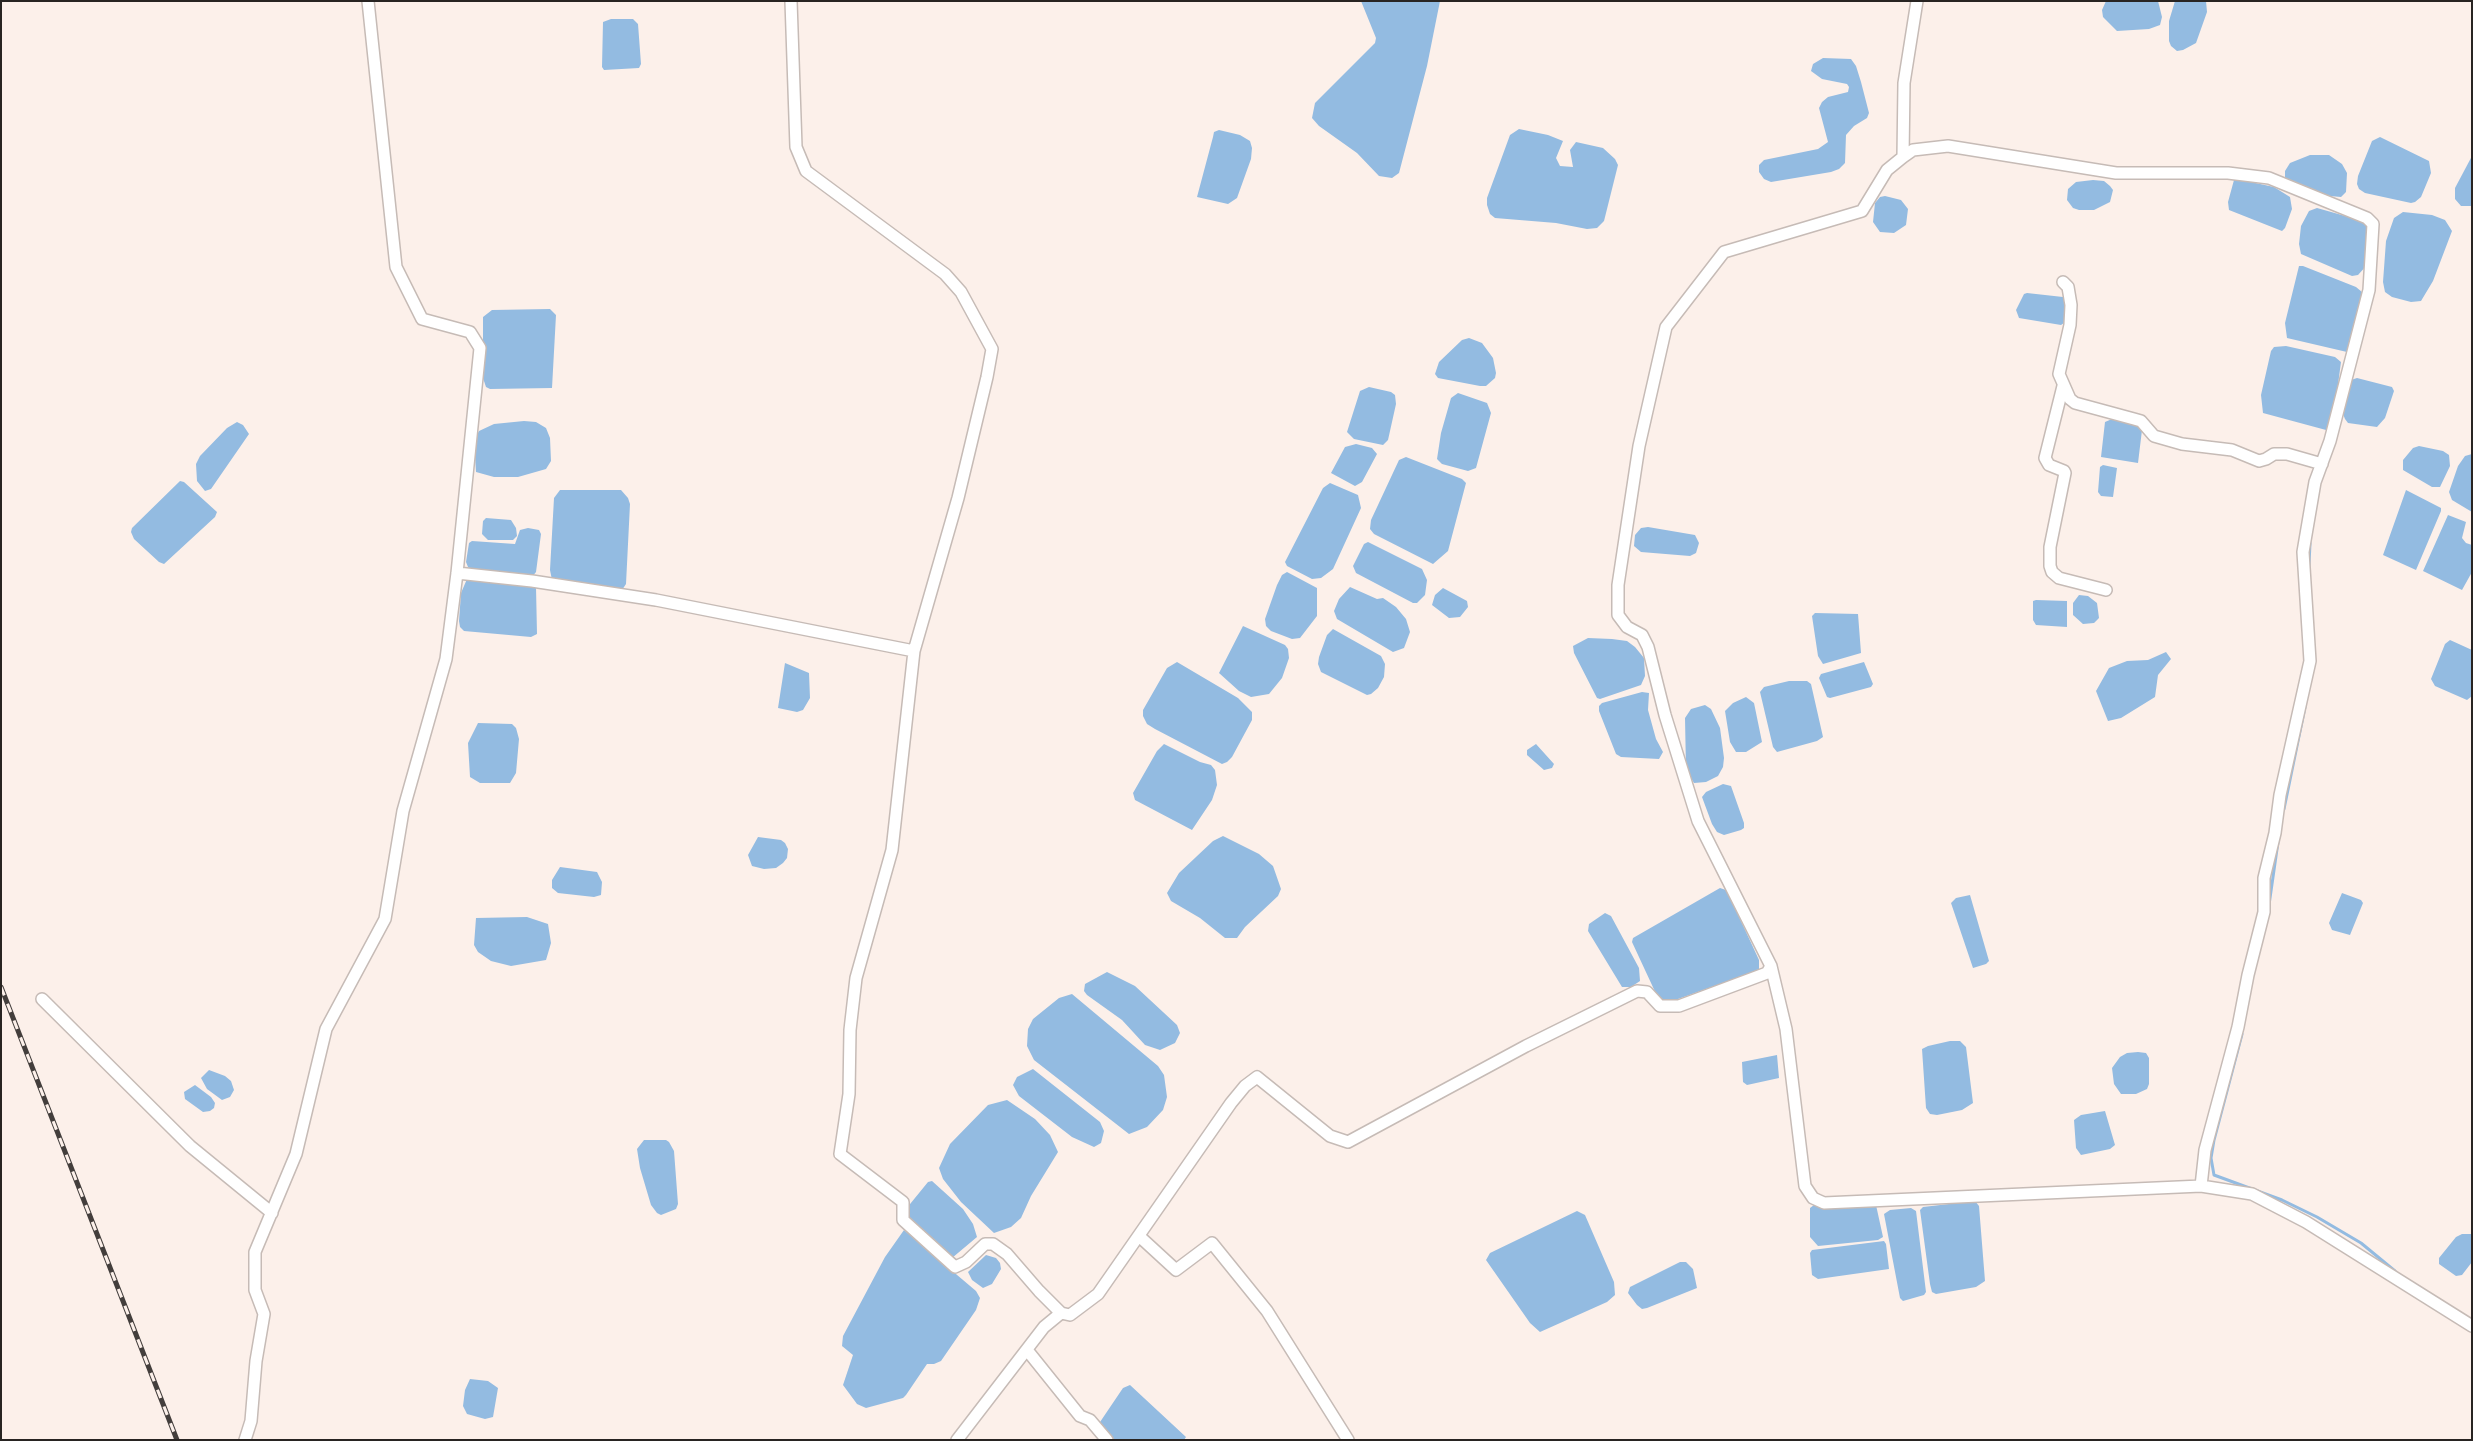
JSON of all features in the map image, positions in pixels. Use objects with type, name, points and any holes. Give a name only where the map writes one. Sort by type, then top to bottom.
[{"type":"street","points":[[245,1440],[251,1421],[256,1361],[264,1314],[255,1290],[254,1257],[296,1154],[326,1028],[385,919],[403,811],[446,659],[457,573],[480,348],[470,332],[422,319],[396,267],[368,1]]},
{"type":"street","points":[[791,1],[796,147],[806,172],[945,274],[961,292],[992,349],[988,377],[958,498],[914,651],[892,850],[856,978],[850,1030],[849,1094],[840,1154],[903,1202],[903,1220],[955,1268],[966,1262],[985,1244],[993,1244],[1007,1254],[1039,1292],[1061,1313],[1070,1315],[1098,1294],[1230,1103],[1245,1086],[1257,1077],[1330,1136],[1348,1142],[1526,1046],[1638,991],[1647,992],[1660,1006],[1679,1006],[1762,976],[1771,966]]},
{"type":"street","points":[[1903,157],[1904,83],[1916,1]]},
{"type":"street","points":[[2201,1186],[2205,1150],[2238,1027],[2248,975],[2264,912],[2264,878],[2276,833],[2280,795],[2310,661],[2303,552],[2316,482],[2330,441],[2369,290],[2374,233],[2373,224],[2367,218],[2269,178],[2228,173],[2116,173],[1948,146],[1913,150],[1887,170],[1862,211],[1724,252],[1666,327],[1639,446],[1618,586],[1618,615],[1627,627],[1642,635],[1648,647],[1664,715],[1698,821],[1771,966],[1786,1029],[1806,1186],[1813,1198],[1824,1203],[2201,1186],[2252,1194],[2306,1222],[2472,1326]]},
{"type":"street","points":[[2063,282],[2068,286],[2071,305],[2070,325],[2059,369],[2063,386],[2074,403],[2141,421],[2154,436],[2182,444],[2232,450],[2259,461],[2274,454],[2287,454],[2322,464]]},
{"type":"street","points":[[2063,386],[2045,458],[2049,465],[2064,471],[2065,474],[2050,548],[2050,566],[2052,572],[2059,578],[2106,590]]},
{"type":"street","points":[[457,573],[532,581],[656,600],[914,651]]},
{"type":"street","points":[[42,998],[190,1146],[272,1213]]},
{"type":"street","points":[[1139,1236],[1176,1270],[1212,1243],[1267,1311],[1348,1440]]},
{"type":"street","points":[[957,1440],[1044,1327],[1061,1313]]},
{"type":"street","points":[[1027,1350],[1080,1416],[1090,1420],[1107,1440]]},
{"type":"water","points":[[1361,1],[1440,1],[1427,66],[1399,173],[1392,178],[1379,176],[1357,153],[1319,126],[1312,118],[1315,103],[1375,43],[1376,38]]},
{"type":"water","points":[[2106,1],[2158,1],[2162,17],[2160,25],[2149,29],[2117,31],[2103,17],[2102,10]]},
{"type":"water","points":[[2175,1],[2206,1],[2207,12],[2196,43],[2177,51],[2171,46],[2169,41],[2169,21]]},
{"type":"water","points":[[611,19],[633,19],[638,24],[641,64],[639,68],[604,70],[602,67],[603,22]]},
{"type":"water","points":[[1823,58],[1851,59],[1856,66],[1861,82],[1869,113],[1867,118],[1854,126],[1846,135],[1845,163],[1839,169],[1771,182],[1764,179],[1759,172],[1759,165],[1764,160],[1818,149],[1828,142],[1819,108],[1828,97],[1848,92],[1849,87],[1847,84],[1822,79],[1811,71],[1813,64]]},
{"type":"water","points":[[1519,129],[1548,135],[1563,141],[1556,158],[1560,166],[1573,167],[1570,150],[1576,142],[1603,148],[1615,159],[1618,165],[1604,221],[1597,228],[1587,229],[1556,223],[1495,218],[1490,214],[1487,198],[1510,135]]},
{"type":"water","points":[[1219,130],[1240,135],[1250,141],[1252,148],[1251,159],[1237,198],[1228,204],[1197,197],[1214,132]]},
{"type":"water","points":[[2380,137],[2429,161],[2431,173],[2421,197],[2415,202],[2411,203],[2365,193],[2359,189],[2357,184],[2358,176],[2372,141]]},
{"type":"water","points":[[2310,155],[2329,155],[2342,164],[2347,173],[2346,192],[2341,197],[2330,196],[2285,180],[2285,171],[2290,163]]},
{"type":"water","points":[[2472,156],[2472,206],[2461,206],[2455,199],[2455,188]]},
{"type":"water","points":[[2237,179],[2274,187],[2290,197],[2292,209],[2282,231],[2229,210],[2228,202],[2234,180]]},
{"type":"water","points":[[2104,181],[2110,186],[2113,190],[2110,202],[2094,210],[2073,208],[2067,200],[2068,189],[2076,182]]},
{"type":"water","points":[[1885,196],[1901,200],[1908,209],[1906,225],[1894,233],[1880,232],[1873,222],[1875,203],[1880,197]]},
{"type":"water","points":[[2317,208],[2363,221],[2366,225],[2368,230],[2367,265],[2358,275],[2352,276],[2301,254],[2299,244],[2301,226],[2309,211]]},
{"type":"water","points":[[2403,212],[2432,215],[2445,220],[2452,231],[2433,281],[2421,301],[2411,302],[2392,297],[2385,292],[2383,282],[2386,241],[2394,218]]},
{"type":"water","points":[[2299,266],[2356,287],[2362,292],[2363,295],[2347,352],[2287,338],[2285,323]]},
{"type":"water","points":[[2024,294],[2063,297],[2066,304],[2064,323],[2061,325],[2019,318],[2016,310]]},
{"type":"water","points":[[550,309],[556,315],[552,388],[490,389],[486,387],[483,378],[483,317],[492,310]]},
{"type":"water","points":[[1469,338],[1482,343],[1493,358],[1495,378],[1486,386],[1438,378],[1435,374],[1439,362],[1462,340]]},
{"type":"water","points":[[2286,346],[2335,357],[2341,362],[2333,422],[2326,430],[2263,413],[2261,395],[2271,351],[2274,347]]},
{"type":"water","points":[[2357,378],[2392,387],[2394,391],[2385,418],[2377,427],[2348,423],[2345,419],[2343,414],[2351,380]]},
{"type":"water","points":[[1369,387],[1391,392],[1395,395],[1396,404],[1388,440],[1383,445],[1354,439],[1347,432],[1360,391]]},
{"type":"water","points":[[1458,393],[1487,403],[1491,413],[1476,468],[1468,471],[1442,464],[1437,459],[1441,433],[1451,398]]},
{"type":"water","points":[[2112,419],[2135,423],[2142,430],[2138,463],[2101,457],[2105,422]]},
{"type":"water","points":[[524,421],[536,422],[546,428],[550,438],[551,461],[546,469],[518,477],[494,477],[476,472],[474,440],[479,431],[494,424]]},
{"type":"water","points":[[237,422],[243,425],[249,434],[211,489],[205,491],[197,481],[196,464],[200,456],[227,428]]},
{"type":"water","points":[[1356,444],[1372,448],[1377,454],[1362,482],[1355,486],[1331,473],[1345,447]]},
{"type":"water","points":[[2419,446],[2443,451],[2449,455],[2450,466],[2440,487],[2432,487],[2403,470],[2403,460],[2413,448]]},
{"type":"water","points":[[2472,454],[2472,512],[2452,500],[2449,492],[2458,466],[2465,456]]},
{"type":"water","points":[[1406,457],[1462,479],[1466,483],[1448,551],[1433,564],[1374,534],[1370,529],[1371,520],[1399,460]]},
{"type":"water","points":[[2103,465],[2117,468],[2113,497],[2101,496],[2098,492],[2100,467]]},
{"type":"water","points":[[180,481],[184,482],[217,512],[215,517],[164,564],[159,562],[134,539],[131,532],[132,528]]},
{"type":"water","points":[[1330,483],[1358,495],[1361,508],[1333,569],[1321,578],[1312,579],[1287,566],[1285,562],[1323,488]]},
{"type":"water","points":[[560,490],[621,490],[628,498],[630,504],[626,584],[622,590],[552,580],[550,570],[554,498]]},
{"type":"water","points":[[2406,490],[2441,508],[2416,570],[2383,555]]},
{"type":"water","points":[[2448,515],[2466,522],[2462,538],[2466,543],[2472,545],[2472,572],[2462,590],[2423,571]]},
{"type":"water","points":[[486,518],[511,520],[516,528],[517,536],[513,540],[488,540],[482,534],[483,521]]},
{"type":"water","points":[[1648,527],[1695,535],[1699,543],[1696,553],[1690,556],[1641,552],[1634,546],[1635,535],[1641,528]]},
{"type":"water","points":[[528,528],[539,530],[541,534],[536,572],[532,577],[471,569],[468,567],[466,562],[469,543],[472,541],[515,544],[520,530]]},
{"type":"water","points":[[1368,542],[1422,569],[1427,580],[1425,595],[1417,603],[1413,603],[1356,573],[1353,566],[1364,544]]},
{"type":"water","points":[[1287,572],[1317,588],[1317,616],[1300,638],[1292,639],[1271,631],[1266,626],[1265,619],[1277,585],[1282,575]]},
{"type":"water","points":[[467,579],[536,587],[537,634],[531,637],[464,631],[460,627],[459,621],[461,593]]},
{"type":"water","points":[[1350,587],[1377,599],[1383,598],[1396,607],[1406,619],[1410,632],[1404,648],[1393,652],[1337,619],[1334,611],[1339,599]]},
{"type":"water","points":[[1443,588],[1467,601],[1468,607],[1460,617],[1449,618],[1432,605],[1435,595]]},
{"type":"water","points":[[2079,595],[2088,596],[2097,603],[2099,618],[2094,623],[2083,624],[2073,615],[2073,603]]},
{"type":"water","points":[[2033,601],[2067,601],[2067,627],[2036,625],[2033,620]]},
{"type":"water","points":[[1815,613],[1858,614],[1861,653],[1823,664],[1818,656],[1812,616]]},
{"type":"water","points":[[1243,626],[1285,645],[1288,649],[1289,658],[1282,678],[1269,694],[1251,697],[1239,691],[1219,673]]},
{"type":"water","points":[[1333,629],[1381,656],[1385,664],[1384,677],[1378,688],[1371,694],[1367,695],[1321,672],[1318,664],[1319,657],[1327,635]]},
{"type":"water","points":[[1588,638],[1627,641],[1635,647],[1644,658],[1645,676],[1641,685],[1600,699],[1597,698],[1574,653],[1573,646]]},
{"type":"water","points":[[2450,640],[2472,650],[2472,696],[2467,700],[2435,686],[2431,679],[2445,644]]},
{"type":"water","points":[[2166,652],[2171,659],[2158,675],[2155,697],[2121,718],[2108,721],[2096,691],[2109,668],[2127,661],[2148,660]]},
{"type":"water","points":[[1177,662],[1238,698],[1252,712],[1252,720],[1232,757],[1227,762],[1222,764],[1155,729],[1147,724],[1143,716],[1143,710],[1167,668]]},
{"type":"water","points":[[1864,662],[1873,684],[1871,687],[1830,698],[1827,697],[1819,678],[1821,674]]},
{"type":"water","points":[[785,663],[809,673],[810,698],[803,710],[797,712],[778,708]]},
{"type":"water","points":[[1789,681],[1807,681],[1811,684],[1823,737],[1817,741],[1777,752],[1773,747],[1760,692],[1764,687]]},
{"type":"water","points":[[1642,692],[1649,693],[1648,710],[1656,739],[1663,752],[1659,759],[1621,757],[1616,754],[1599,711],[1599,706],[1602,703]]},
{"type":"water","points":[[1746,697],[1754,703],[1762,742],[1746,752],[1736,752],[1730,742],[1725,711],[1733,703]]},
{"type":"water","points":[[1705,705],[1711,709],[1720,728],[1724,758],[1723,767],[1718,776],[1706,782],[1694,783],[1686,770],[1685,718],[1691,709]]},
{"type":"water","points":[[478,723],[512,724],[516,728],[519,739],[516,773],[510,783],[480,783],[470,777],[468,743]]},
{"type":"water","points":[[1164,744],[1200,762],[1211,765],[1215,770],[1217,785],[1212,800],[1192,830],[1135,800],[1133,793],[1157,751]]},
{"type":"water","points":[[1536,744],[1554,764],[1552,768],[1544,770],[1527,755],[1527,750]]},
{"type":"water","points":[[1723,784],[1731,786],[1744,823],[1744,828],[1741,830],[1724,835],[1717,832],[1712,824],[1702,797],[1706,792]]},
{"type":"water","points":[[1223,836],[1259,854],[1273,866],[1281,889],[1278,896],[1245,927],[1237,938],[1225,938],[1200,918],[1171,901],[1167,893],[1179,873],[1213,841]]},
{"type":"water","points":[[758,837],[781,840],[785,843],[788,849],[787,858],[783,863],[776,868],[764,869],[752,866],[748,855]]},
{"type":"water","points":[[560,867],[597,872],[602,882],[601,895],[594,897],[558,893],[552,888],[552,880]]},
{"type":"water","points":[[1720,888],[1726,890],[1729,895],[1759,960],[1759,970],[1667,1003],[1658,998],[1632,942],[1633,938]]},
{"type":"water","points":[[2342,893],[2361,900],[2363,903],[2350,935],[2332,930],[2329,923]]},
{"type":"water","points":[[1970,895],[1989,961],[1986,964],[1973,968],[1951,903],[1956,898]]},
{"type":"water","points":[[1605,913],[1611,916],[1639,968],[1640,981],[1631,987],[1622,987],[1588,931],[1589,924]]},
{"type":"water","points":[[527,917],[548,924],[551,943],[546,960],[511,966],[491,961],[478,952],[474,945],[476,918]]},
{"type":"water","points":[[1107,972],[1135,986],[1177,1025],[1180,1033],[1175,1043],[1160,1050],[1145,1045],[1122,1020],[1087,995],[1084,991],[1085,984]]},
{"type":"water","points":[[1072,994],[1158,1066],[1164,1075],[1167,1097],[1163,1110],[1147,1127],[1129,1134],[1034,1060],[1027,1046],[1028,1029],[1033,1019],[1059,998]]},
{"type":"water","points":[[1950,1041],[1960,1041],[1966,1047],[1973,1103],[1962,1110],[1937,1115],[1930,1114],[1926,1108],[1922,1049]]},
{"type":"water","points":[[2127,1053],[2146,1053],[2149,1058],[2149,1084],[2147,1089],[2136,1094],[2121,1094],[2114,1084],[2112,1068],[2120,1057]]},
{"type":"water","points":[[1777,1055],[1779,1078],[1747,1085],[1743,1082],[1742,1062]]},
{"type":"water","points":[[1033,1069],[1100,1122],[1104,1131],[1101,1143],[1094,1147],[1072,1137],[1019,1096],[1013,1085],[1017,1077]]},
{"type":"water","points":[[209,1070],[225,1076],[231,1081],[234,1090],[230,1097],[222,1100],[207,1089],[201,1078]]},
{"type":"water","points":[[195,1085],[211,1097],[215,1103],[214,1108],[210,1111],[203,1112],[185,1099],[184,1092]]},
{"type":"water","points":[[1007,1100],[1035,1119],[1050,1135],[1058,1152],[1031,1196],[1021,1218],[1011,1227],[994,1233],[961,1202],[943,1179],[939,1168],[950,1144],[988,1105]]},
{"type":"water","points":[[2105,1111],[2115,1145],[2110,1149],[2081,1155],[2076,1148],[2074,1120],[2081,1115]]},
{"type":"water","points":[[644,1140],[666,1140],[674,1151],[678,1204],[676,1209],[661,1215],[651,1205],[640,1168],[637,1149]]},
{"type":"water","points":[[932,1181],[963,1209],[973,1224],[977,1237],[952,1258],[908,1222],[906,1209],[928,1182]]},
{"type":"water","points":[[1975,1201],[1979,1206],[1985,1281],[1976,1287],[1936,1294],[1932,1292],[1930,1284],[1920,1210],[1923,1207]]},
{"type":"water","points":[[1814,1205],[1876,1205],[1883,1237],[1878,1240],[1818,1246],[1810,1237],[1810,1208]]},
{"type":"water","points":[[1911,1208],[1916,1211],[1926,1292],[1924,1295],[1903,1301],[1900,1298],[1884,1214],[1890,1210]]},
{"type":"water","points":[[1577,1211],[1585,1215],[1614,1282],[1615,1295],[1607,1302],[1540,1332],[1530,1323],[1486,1260],[1490,1253]]},
{"type":"water","points":[[904,1230],[976,1291],[980,1298],[976,1310],[941,1361],[927,1364],[903,1398],[866,1408],[857,1404],[843,1385],[853,1355],[842,1346],[843,1336],[885,1257]]},
{"type":"water","points":[[2462,1234],[2472,1234],[2472,1262],[2462,1275],[2456,1276],[2439,1264],[2439,1258],[2456,1237]]},
{"type":"water","points":[[1884,1241],[1889,1269],[1818,1279],[1812,1275],[1810,1253],[1812,1250]]},
{"type":"water","points":[[986,1255],[996,1258],[1000,1263],[1001,1269],[992,1284],[983,1288],[972,1280],[968,1272]]},
{"type":"water","points":[[1680,1262],[1686,1262],[1693,1269],[1697,1288],[1647,1308],[1642,1309],[1637,1305],[1628,1293],[1630,1287]]},
{"type":"water","points":[[470,1379],[488,1381],[498,1388],[493,1417],[485,1419],[467,1414],[463,1406],[465,1390]]},
{"type":"water","points":[[1130,1385],[1186,1437],[1184,1440],[1112,1440],[1098,1425],[1123,1388]]},
{"type":"waterway","points":[[2309,565],[2310,543]]},
{"type":"waterway","points":[[2284,809],[2305,707]]},
{"type":"waterway","points":[[2269,905],[2278,842]]},
{"type":"waterway","points":[[2242,1034],[2214,1140],[2211,1158],[2214,1175],[2282,1200],[2317,1217],[2361,1243],[2395,1271]]},
{"type":"railway","points":[[1,987],[177,1440]]}]
